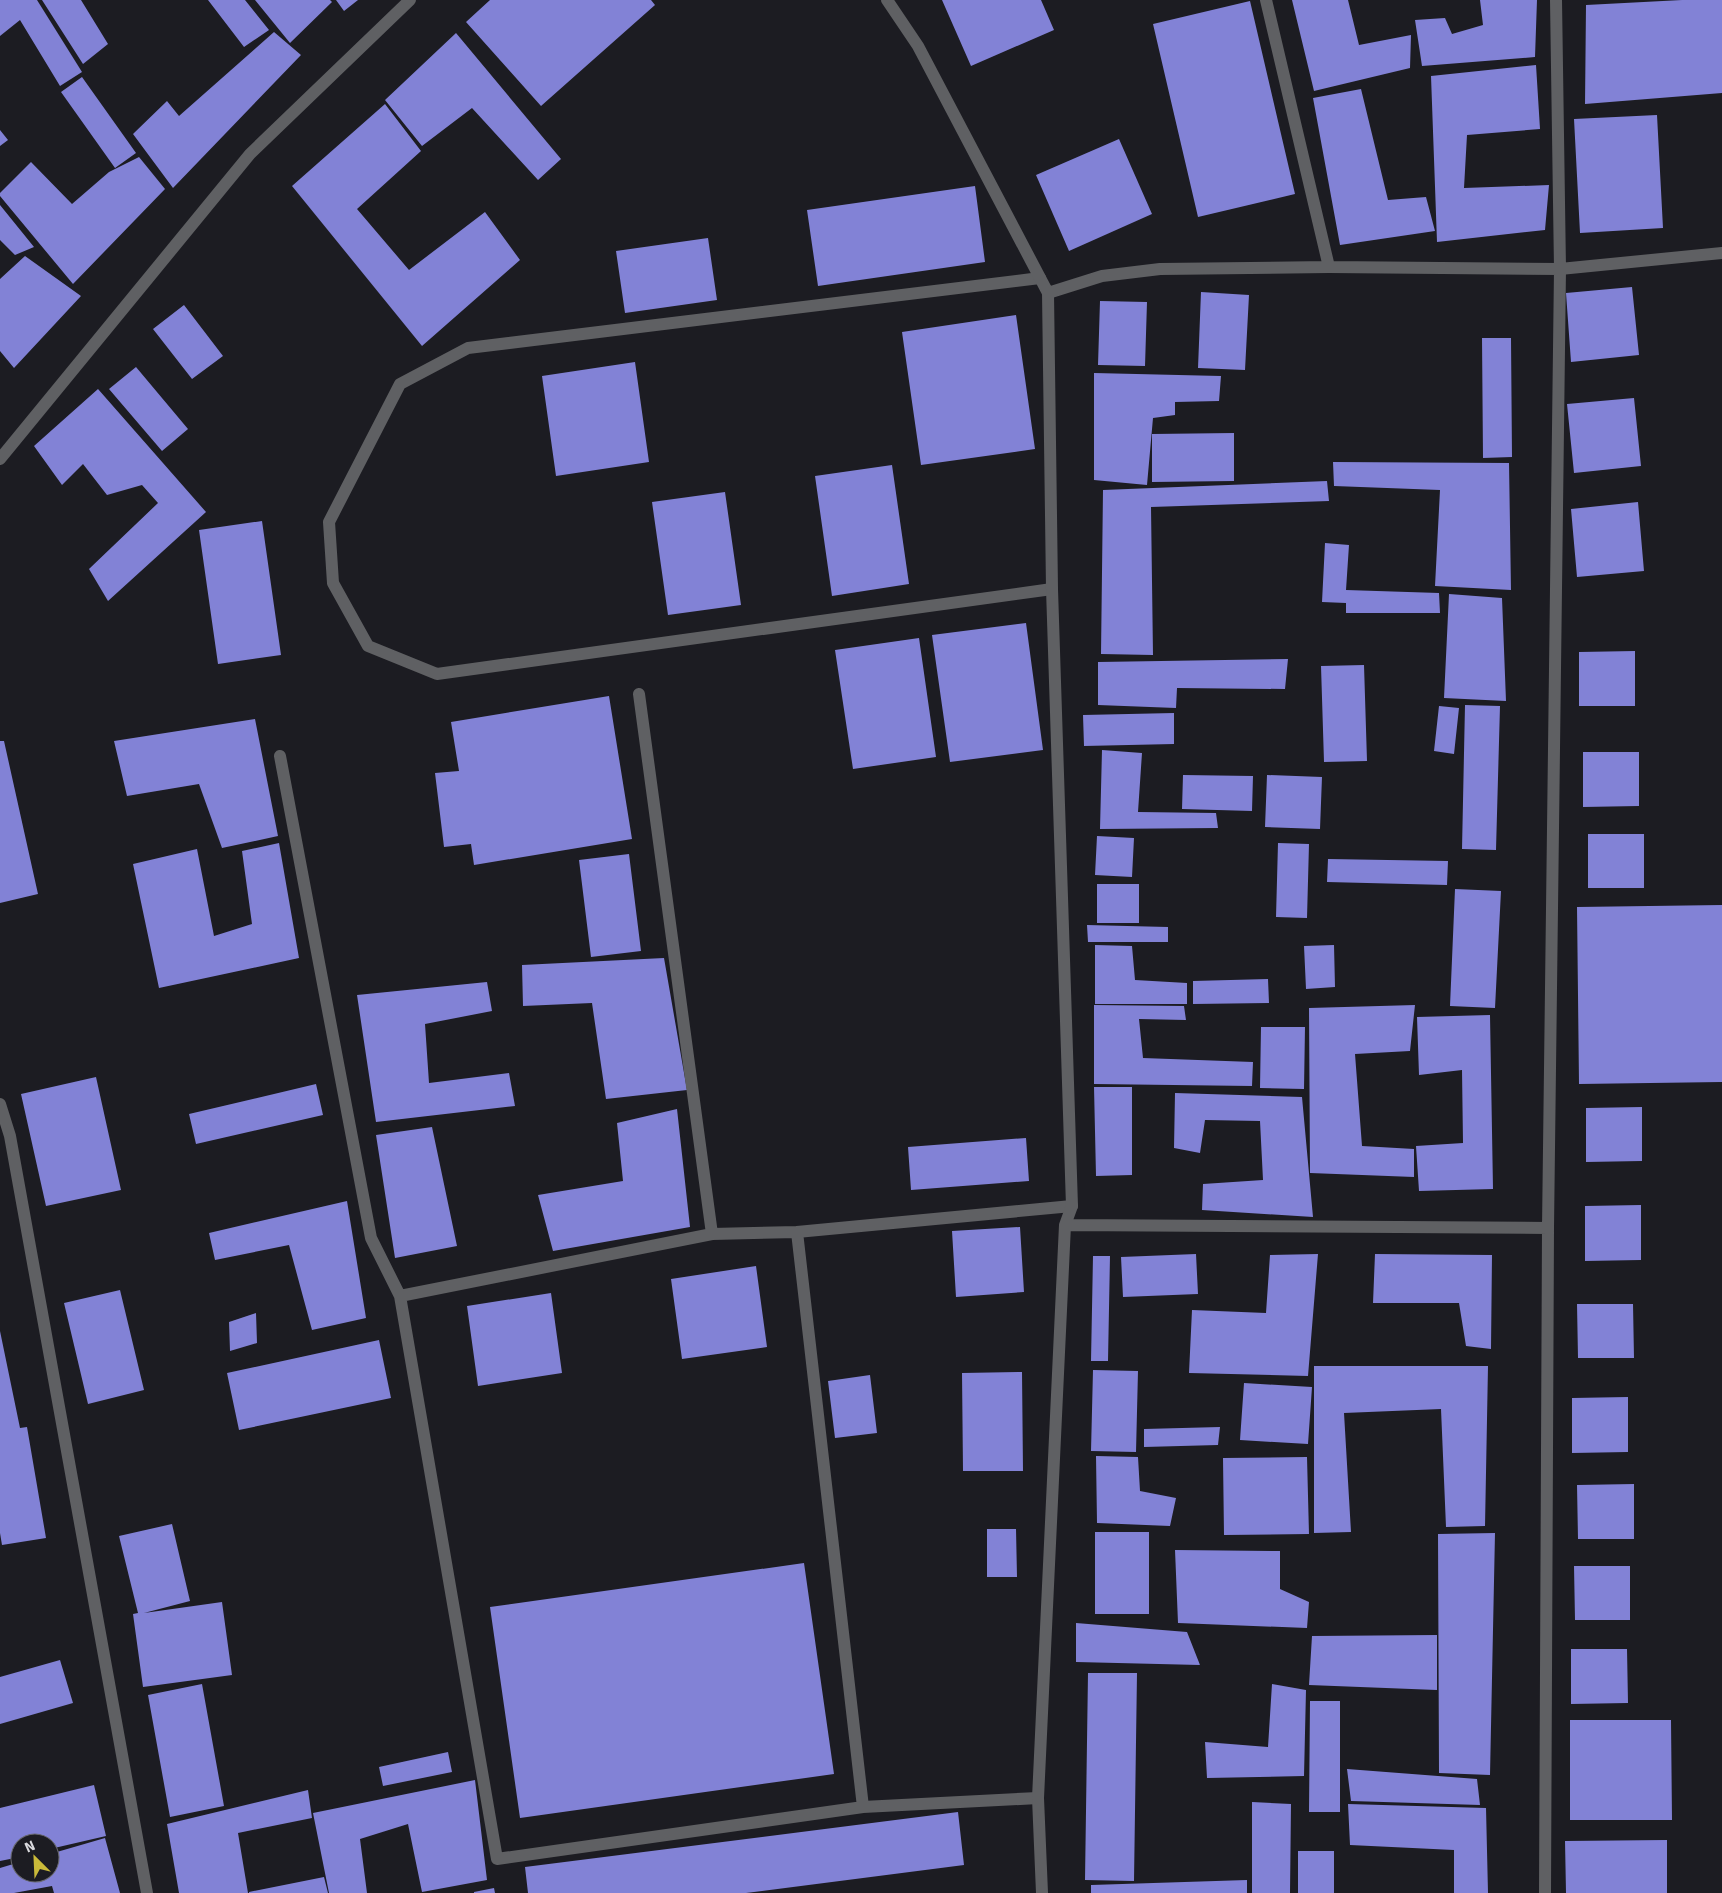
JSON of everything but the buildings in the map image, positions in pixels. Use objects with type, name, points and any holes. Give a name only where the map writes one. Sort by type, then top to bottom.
[{"type":"street","points":[[0,459],[250,154],[410,0]]},
{"type":"street","points":[[888,0],[918,46],[1048,293],[1052,589],[1072,1206],[1065,1225],[1038,1798],[1042,1893]]},
{"type":"street","points":[[1266,0],[1329,267]]},
{"type":"street","points":[[1545,1893],[1548,1228],[1560,269],[1556,0]]},
{"type":"street","points":[[1048,293],[1102,276],[1160,269],[1329,267],[1560,269],[1722,253]]},
{"type":"street","points":[[1040,278],[468,348],[400,384],[330,522],[333,583],[368,646],[436,674],[1052,589]]},
{"type":"street","points":[[639,694],[712,1234]]},
{"type":"street","points":[[280,756],[371,1238],[400,1296],[497,1859],[863,1807],[1038,1798]]},
{"type":"street","points":[[0,1104],[10,1136],[147,1893]]},
{"type":"street","points":[[400,1296],[712,1234],[797,1232],[1072,1206]]},
{"type":"street","points":[[1065,1225],[1548,1228]]},
{"type":"street","points":[[797,1232],[863,1807]]}]
